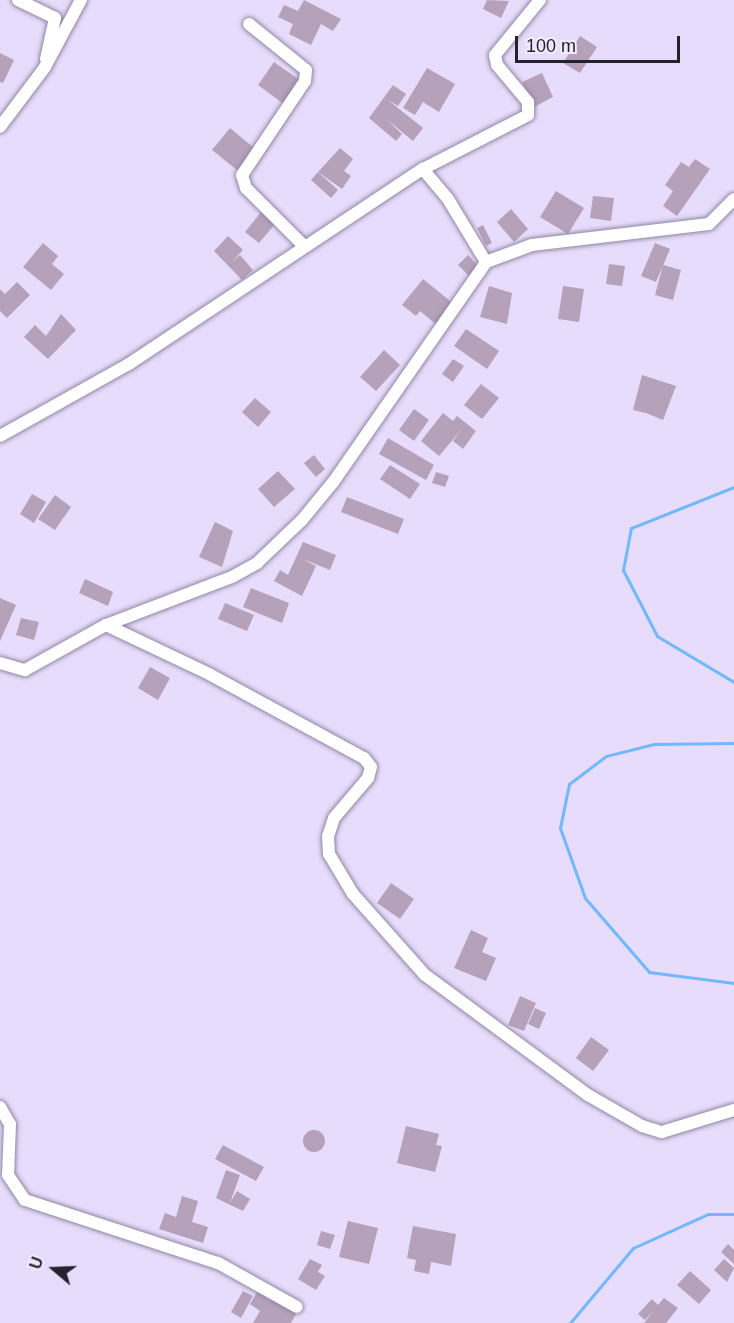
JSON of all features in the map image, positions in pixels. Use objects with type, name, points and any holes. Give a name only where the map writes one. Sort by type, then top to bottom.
[{"type":"street","points":[[18,0],[55,18],[45,67]]},
{"type":"street","points":[[0,127],[45,67],[81,0]]},
{"type":"street","points":[[0,436],[129,364],[303,245],[423,169],[528,115],[528,102],[497,65],[495,55],[540,0]]},
{"type":"street","points":[[249,24],[306,70],[305,81],[242,175],[246,188],[303,245]]},
{"type":"street","points":[[423,169],[448,199],[486,262]]},
{"type":"street","points":[[0,663],[24,670],[106,625],[232,578],[257,563],[302,520],[361,445],[486,262],[532,245],[709,224],[734,199]]},
{"type":"street","points":[[106,625],[209,674],[363,758],[371,767],[368,778],[334,818],[328,836],[329,855],[353,894],[425,975],[588,1095],[642,1126],[662,1132],[734,1110]]},
{"type":"street","points":[[0,1107],[10,1124],[8,1176],[25,1200],[218,1263],[297,1307]]},
{"type":"building","points":[[304,0],[341,19],[333,31],[321,24],[311,45],[289,34],[293,24],[278,17],[284,5],[298,11]]},
{"type":"building","points":[[487,0],[509,1],[501,18],[483,9]]},
{"type":"building","points":[[580,36],[597,47],[580,73],[563,63]]},
{"type":"building","points":[[0,53],[14,60],[3,83],[0,82]]},
{"type":"building","points":[[274,62],[301,81],[285,105],[258,85]]},
{"type":"building","points":[[427,68],[455,84],[439,112],[423,102],[415,115],[403,108]]},
{"type":"building","points":[[542,73],[553,97],[534,107],[522,82]]},
{"type":"building","points":[[393,85],[406,94],[398,106],[388,100],[423,128],[413,141],[385,118],[402,134],[396,141],[369,118]]},
{"type":"building","points":[[230,128],[254,148],[237,170],[212,150]]},
{"type":"building","points":[[340,148],[353,159],[344,171],[351,176],[342,189],[318,172]]},
{"type":"building","points":[[695,159],[710,169],[677,216],[663,206],[673,191],[665,185],[681,162],[689,167]]},
{"type":"building","points":[[318,172],[338,190],[331,198],[311,180]]},
{"type":"building","points":[[556,191],[584,208],[568,234],[540,217]]},
{"type":"building","points":[[593,196],[614,198],[611,221],[590,218]]},
{"type":"building","points":[[511,209],[528,229],[514,242],[497,222]]},
{"type":"building","points":[[261,212],[276,223],[259,243],[245,232]]},
{"type":"building","points":[[483,225],[492,243],[486,246],[477,228]]},
{"type":"building","points":[[228,236],[243,250],[233,261],[240,255],[253,270],[242,280],[214,251]]},
{"type":"building","points":[[43,243],[58,256],[52,264],[64,274],[51,290],[23,267]]},
{"type":"building","points":[[655,243],[670,249],[656,282],[641,276]]},
{"type":"building","points":[[468,255],[478,266],[469,276],[458,265]]},
{"type":"building","points":[[609,264],[625,266],[622,286],[606,284]]},
{"type":"building","points":[[663,265],[681,270],[673,300],[655,295]]},
{"type":"building","points":[[423,279],[455,305],[438,326],[420,311],[416,316],[402,305]]},
{"type":"building","points":[[17,282],[30,295],[7,318],[0,311],[0,289],[5,294]]},
{"type":"building","points":[[489,286],[512,293],[507,324],[480,317]]},
{"type":"building","points":[[563,286],[584,289],[579,322],[558,319]]},
{"type":"building","points":[[61,314],[76,330],[48,359],[24,337],[35,325],[46,336]]},
{"type":"building","points":[[466,329],[499,351],[487,369],[454,346]]},
{"type":"building","points":[[384,350],[400,365],[376,391],[360,377]]},
{"type":"building","points":[[453,359],[464,366],[453,382],[442,374]]},
{"type":"building","points":[[642,375],[676,386],[663,420],[633,410]]},
{"type":"building","points":[[481,384],[499,398],[482,419],[464,405]]},
{"type":"building","points":[[255,398],[271,412],[258,427],[242,412]]},
{"type":"building","points":[[414,409],[429,420],[414,441],[399,430]]},
{"type":"building","points":[[443,413],[453,421],[457,416],[476,431],[463,449],[453,441],[462,429],[439,456],[421,441]]},
{"type":"building","points":[[388,438],[434,465],[426,480],[379,454]]},
{"type":"building","points":[[314,455],[325,469],[316,477],[304,463]]},
{"type":"building","points":[[390,465],[420,484],[410,499],[380,479]]},
{"type":"building","points":[[278,471],[295,489],[274,507],[258,489]]},
{"type":"building","points":[[436,472],[449,476],[445,487],[432,483]]},
{"type":"building","points":[[32,494],[46,502],[34,523],[20,514]]},
{"type":"building","points":[[55,495],[71,507],[55,530],[38,519]]},
{"type":"building","points":[[347,497],[404,519],[398,534],[341,512]]},
{"type":"building","points":[[215,522],[233,531],[222,567],[199,557]]},
{"type":"building","points":[[303,542],[336,555],[330,570],[303,559],[316,566],[302,596],[274,581],[280,570],[288,575]]},
{"type":"building","points":[[85,579],[113,592],[108,606],[79,593]]},
{"type":"building","points":[[251,588],[289,603],[282,623],[243,607]]},
{"type":"building","points":[[0,598],[16,605],[0,641]]},
{"type":"building","points":[[225,603],[254,615],[247,631],[218,619]]},
{"type":"building","points":[[21,618],[39,622],[34,640],[16,635]]},
{"type":"building","points":[[150,667],[170,678],[158,700],[138,688]]},
{"type":"building","points":[[391,883],[414,899],[400,919],[377,903]]},
{"type":"building","points":[[471,930],[488,938],[482,952],[496,958],[486,981],[454,968]]},
{"type":"building","points":[[520,996],[536,1003],[524,1031],[508,1025]]},
{"type":"building","points":[[535,1008],[546,1013],[539,1029],[528,1024]]},
{"type":"building","points":[[591,1037],[609,1050],[593,1071],[576,1058]]},
{"type":"building","points":[[406,1126],[439,1134],[436,1145],[442,1146],[435,1172],[397,1163]]},
{"type":"building","points":[[314,1130],[322,1133],[325,1141],[322,1149],[314,1152],[306,1149],[303,1141],[306,1133]]},
{"type":"building","points":[[223,1145],[264,1167],[256,1181],[215,1159]]},
{"type":"building","points":[[226,1170],[240,1175],[230,1203],[237,1191],[250,1199],[243,1211],[216,1198]]},
{"type":"building","points":[[182,1196],[198,1201],[192,1222],[208,1227],[203,1243],[159,1229],[165,1213],[176,1217]]},
{"type":"building","points":[[348,1221],[378,1228],[369,1264],[339,1257]]},
{"type":"building","points":[[413,1226],[456,1234],[451,1266],[431,1262],[429,1274],[414,1271],[416,1260],[407,1258]]},
{"type":"building","points":[[321,1231],[335,1235],[330,1249],[317,1245]]},
{"type":"building","points":[[728,1244],[734,1250],[734,1264],[721,1252]]},
{"type":"building","points":[[310,1259],[322,1265],[318,1272],[325,1276],[316,1290],[298,1279]]},
{"type":"building","points":[[724,1259],[734,1268],[727,1282],[714,1270]]},
{"type":"building","points":[[690,1271],[711,1290],[699,1304],[677,1285]]},
{"type":"building","points":[[259,1289],[297,1312],[291,1323],[253,1323],[260,1311],[250,1304]]},
{"type":"building","points":[[243,1291],[253,1296],[241,1318],[231,1312]]},
{"type":"building","points":[[664,1298],[678,1308],[666,1323],[644,1323],[654,1310],[645,1320],[638,1314],[652,1299],[658,1305]]},
{"type":"waterway","points":[[734,487],[631,528],[623,570],[657,636],[734,682]]},
{"type":"waterway","points":[[734,743],[654,744],[606,756],[569,784],[560,828],[585,898],[649,972],[734,983]]},
{"type":"waterway","points":[[570,1323],[633,1248],[708,1214],[734,1214]]}]
